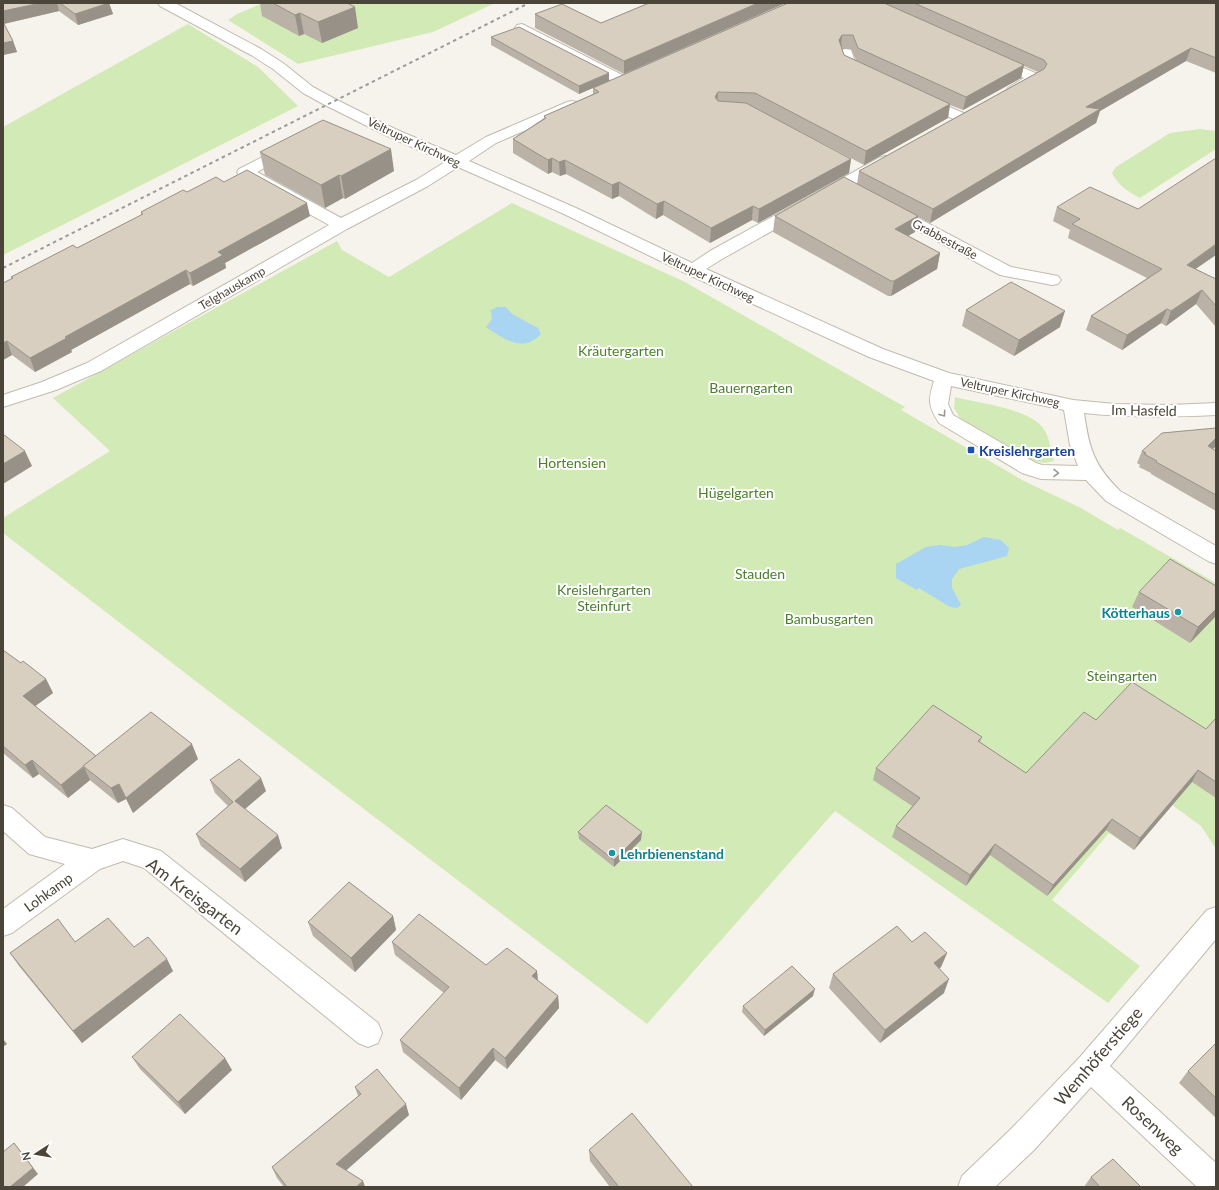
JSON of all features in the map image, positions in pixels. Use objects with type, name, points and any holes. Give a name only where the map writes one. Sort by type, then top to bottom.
[{"type":"street","name":"Veltruper Kirchweg","points":[[165,3],[256,52],[278,66],[308,90],[384,128],[455,161],[570,211],[693,270],[876,353],[944,378],[1072,406],[1079,443],[1090,473],[1113,496],[1216,556]]},
{"type":"street","points":[[522,28],[625,82]]},
{"type":"street","points":[[846,53],[848,64],[877,78]]},
{"type":"street","points":[[984,55],[1035,78],[1002,96]]},
{"type":"street","points":[[611,88],[639,76]]},
{"type":"street","points":[[913,95],[963,118]]},
{"type":"street","name":"Telghauskamp","points":[[3,401],[54,384],[94,367],[341,225],[422,183],[455,161],[491,140],[583,100]]},
{"type":"street","points":[[301,143],[245,172],[341,225]]},
{"type":"street","points":[[693,270],[716,255],[849,188],[864,173],[897,154]]},
{"type":"street","points":[[851,165],[864,173]]},
{"type":"street","name":"Grabbestraße","points":[[877,203],[1006,271],[1052,280]]},
{"type":"street","points":[[944,378],[937,401],[940,411],[946,419],[1030,468],[1041,472],[1090,473]]},
{"type":"street","name":"Im Hasfeld","points":[[1072,406],[1115,410],[1170,411],[1216,409]]},
{"type":"street","points":[[3,816],[38,846],[92,860]]},
{"type":"street","name":"Am Kreisgarten","points":[[92,860],[123,850],[152,859],[368,1033]]},
{"type":"street","name":"Lohkamp","points":[[3,924],[92,860]]},
{"type":"street","name":"Wemhöferstiege","points":[[974,1187],[1023,1139],[1090,1067],[1216,919]]},
{"type":"street","name":"Rosenweg","points":[[1090,1067],[1216,1184]]},
{"type":"green space","points":[[263,3],[495,3],[433,32],[298,64],[228,20],[237,14]]},
{"type":"green space","points":[[188,24],[258,67],[298,106],[3,255],[3,127]]},
{"type":"green space","points":[[1200,129],[1216,131],[1216,149],[1140,198],[1124,188],[1112,173],[1116,167],[1170,133]]},
{"type":"green space","name":"Kreislehrgarten Steinfurt","points":[[512,203],[683,281],[905,407],[901,410],[1024,481],[1081,508],[1118,530],[1120,528],[1216,583],[1216,849],[1201,826],[1172,805],[1134,850],[1109,833],[1052,900],[1140,966],[1108,1003],[835,811],[647,1024],[3,533],[3,518],[110,451],[53,398],[337,241],[342,250],[389,277]]},
{"type":"green space","points":[[955,397],[1018,412],[1039,423],[1047,435],[1054,461],[1045,463],[1032,461],[970,426],[960,418],[954,408]]},
{"type":"water","points":[[497,307],[506,307],[512,314],[538,328],[541,334],[530,342],[518,343],[507,340],[496,334],[486,327],[492,319],[491,311],[489,311]]},
{"type":"water","points":[[984,537],[1001,540],[1009,548],[1007,556],[959,569],[952,579],[952,588],[961,605],[957,608],[950,607],[919,588],[917,590],[896,578],[896,564],[926,547],[940,545],[955,547],[967,545]]},
{"type":"building","points":[[3,3],[41,3],[3,11]]},
{"type":"building","points":[[60,3],[109,3],[75,14]]},
{"type":"building","points":[[273,3],[347,3],[355,7],[318,22],[300,13],[295,15]]},
{"type":"building","points":[[649,3],[758,3],[624,61],[535,14],[562,4],[601,23]]},
{"type":"building","points":[[788,3],[884,3],[1024,65],[966,97],[858,48],[853,35],[842,35],[839,40],[844,55],[950,104],[866,151],[755,93],[718,92],[715,97],[718,101],[746,103],[851,159],[759,209],[753,206],[711,228],[664,201],[657,204],[619,182],[612,185],[565,160],[559,162],[552,158],[548,160],[513,139],[546,118],[544,116],[599,92],[593,88]]},
{"type":"building","points":[[914,3],[1216,3],[1216,58],[1191,48],[1086,107],[1100,109],[933,209],[859,171],[1044,69],[1047,64],[1044,60]]},
{"type":"building","points":[[3,22],[13,41],[3,43]]},
{"type":"building","points":[[519,27],[609,73],[579,86],[491,37]]},
{"type":"building","points":[[323,120],[391,149],[321,185],[260,152]]},
{"type":"building","points":[[1216,158],[1216,244],[1187,265],[1216,279],[1216,306],[1202,290],[1171,311],[1167,309],[1127,335],[1091,316],[1162,269],[1072,224],[1080,219],[1057,207],[1090,187],[1138,209]]},
{"type":"building","points":[[247,170],[307,203],[218,252],[223,255],[190,273],[186,270],[30,358],[7,341],[3,343],[3,283],[13,278],[11,277],[73,245],[77,248],[143,214],[141,212],[183,190],[187,192],[216,177],[224,182]]},
{"type":"building","points":[[844,177],[918,216],[895,229],[940,253],[894,281],[891,281],[775,216]]},
{"type":"building","points":[[1011,282],[1065,311],[1019,340],[966,310]]},
{"type":"building","points":[[1216,428],[1216,438],[1208,446],[1216,451],[1216,495],[1156,462],[1157,461],[1144,454],[1146,453],[1142,451],[1162,433]]},
{"type":"building","points":[[3,434],[25,451],[3,464]]},
{"type":"building","points":[[1170,559],[1216,586],[1216,609],[1198,627],[1139,592]]},
{"type":"building","points":[[3,650],[21,663],[23,661],[46,679],[23,696],[96,756],[61,785],[32,760],[25,765],[3,746]]},
{"type":"building","points":[[1132,682],[1206,729],[1216,718],[1216,782],[1198,770],[1140,838],[1112,819],[1053,885],[995,844],[970,875],[896,826],[920,798],[876,768],[933,705],[982,737],[978,741],[1026,773],[1084,712],[1096,720]]},
{"type":"building","points":[[151,712],[192,744],[126,798],[119,784],[111,788],[83,766]]},
{"type":"building","points":[[239,759],[261,778],[235,801],[278,835],[240,869],[196,834],[233,802],[210,780]]},
{"type":"building","name":"Lehrbienenstand","points":[[606,805],[642,832],[614,860],[578,832]]},
{"type":"building","points":[[349,882],[393,916],[351,958],[308,922]]},
{"type":"building","points":[[419,914],[486,965],[507,948],[537,971],[532,976],[558,996],[505,1058],[493,1048],[459,1088],[400,1040],[449,987],[392,942]]},
{"type":"building","points":[[108,918],[134,947],[148,937],[167,959],[73,1031],[10,953],[58,919],[75,942]]},
{"type":"building","points":[[897,926],[912,942],[925,932],[947,953],[934,963],[949,979],[885,1030],[833,974]]},
{"type":"building","points":[[792,966],[815,989],[765,1030],[743,1006]]},
{"type":"building","points":[[180,1014],[225,1058],[178,1102],[132,1057]]},
{"type":"building","points":[[1216,1043],[1216,1098],[1188,1071]]},
{"type":"building","points":[[377,1069],[406,1104],[336,1164],[363,1181],[356,1187],[287,1187],[272,1167],[361,1094],[355,1087]]},
{"type":"building","points":[[632,1113],[693,1187],[619,1187],[589,1150]]},
{"type":"building","points":[[14,1143],[33,1168],[10,1187],[3,1187],[3,1152]]},
{"type":"building","points":[[1113,1159],[1141,1187],[1100,1187],[1091,1177]]},
{"type":"railway","points":[[3,268],[529,3]]},
{"type":"place","name":"Kreislehrgarten","points":[[971,450]]},
{"type":"place","name":"Kötterhaus","points":[[1178,612]]},
{"type":"place","name":"Lehrbienenstand","points":[[612,853]]},
{"type":"park label","name":"Kräutergarten","points":[[621,350]]},
{"type":"park label","name":"Bauerngarten","points":[[751,387]]},
{"type":"park label","name":"Hortensien","points":[[572,462]]},
{"type":"park label","name":"Hügelgarten","points":[[736,492]]},
{"type":"park label","name":"Stauden","points":[[760,573]]},
{"type":"park label","name":"Bambusgarten","points":[[829,618]]},
{"type":"park label","name":"Steingarten","points":[[1122,675]]}]
